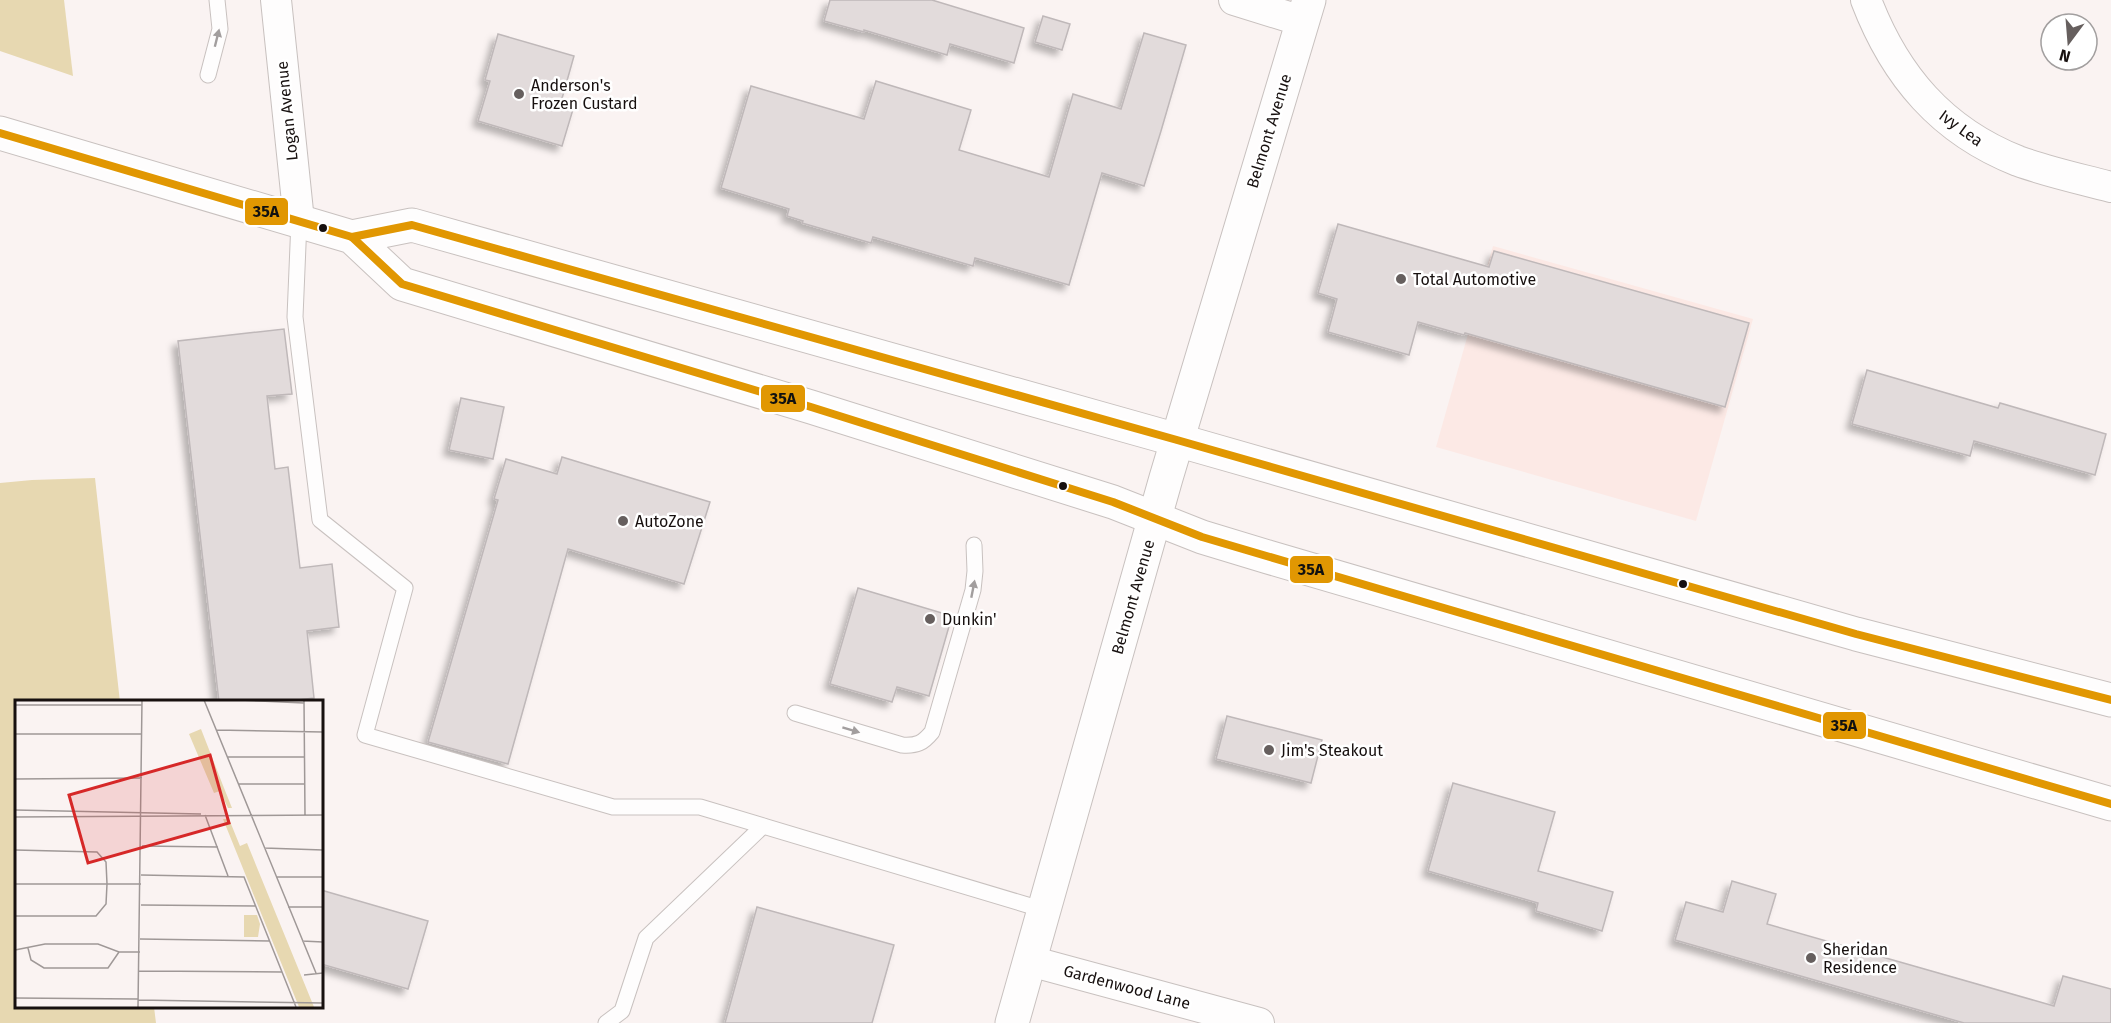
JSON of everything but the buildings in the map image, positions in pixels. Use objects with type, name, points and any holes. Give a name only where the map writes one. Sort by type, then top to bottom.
[{"type":"main road","name":"Belmont Avenue","points":[[1012,1023],[1177,440],[1305,10]]},
{"type":"main road","points":[[0,133],[352,237],[402,284],[800,404],[1113,502],[1202,537],[1409,600],[2111,804]]},
{"type":"main road","points":[[352,237],[412,225],[1856,634],[2111,700]]},
{"type":"street","name":"Logan Avenue","points":[[276,0],[298,221]]},
{"type":"street","points":[[1234,0],[1305,10]]},
{"type":"street","name":"Ivy Lea","points":[[1866,0],[1876,27],[1892,57],[1917,91],[1947,120],[1982,144],[2020,161],[2111,187]]},
{"type":"street","name":"Gardenwood Lane","points":[[1030,961],[1259,1023]]},
{"type":"lane","points":[[208,75],[220,29],[216,0]]},
{"type":"lane","points":[[298,221],[296,317],[320,520],[405,588],[365,735],[613,807],[700,807],[1044,910]]},
{"type":"lane","points":[[795,713],[902,745],[915,746],[925,741],[932,732],[973,590],[974,545]]},
{"type":"lane","points":[[606,1023],[622,1011],[646,938],[763,826]]},
{"type":"shaded area","points":[[0,0],[64,0],[73,76],[0,51]]},
{"type":"shaded area","points":[[1493,246],[1753,319],[1696,521],[1436,447]]},
{"type":"shaded area","points":[[95,478],[120,700],[15,700],[15,1008],[154,1008],[156,1023],[0,1023],[0,483]]},
{"type":"transit line","name":"35A","points":[[0,133],[352,237],[402,284],[811,407],[1113,502],[1202,537],[2111,804]]},
{"type":"transit line","name":"35A","points":[[352,237],[412,225],[1856,634],[2111,700]]},
{"type":"place","name":"Anderson's Frozen Custard","points":[[519,94]]},
{"type":"place","name":"Total Automotive","points":[[1401,279]]},
{"type":"place","name":"AutoZone","points":[[623,521]]},
{"type":"place","name":"Dunkin'","points":[[930,619]]},
{"type":"place","name":"Jim's Steakout","points":[[1269,750]]},
{"type":"place","name":"Sheridan Residence","points":[[1811,958]]}]
